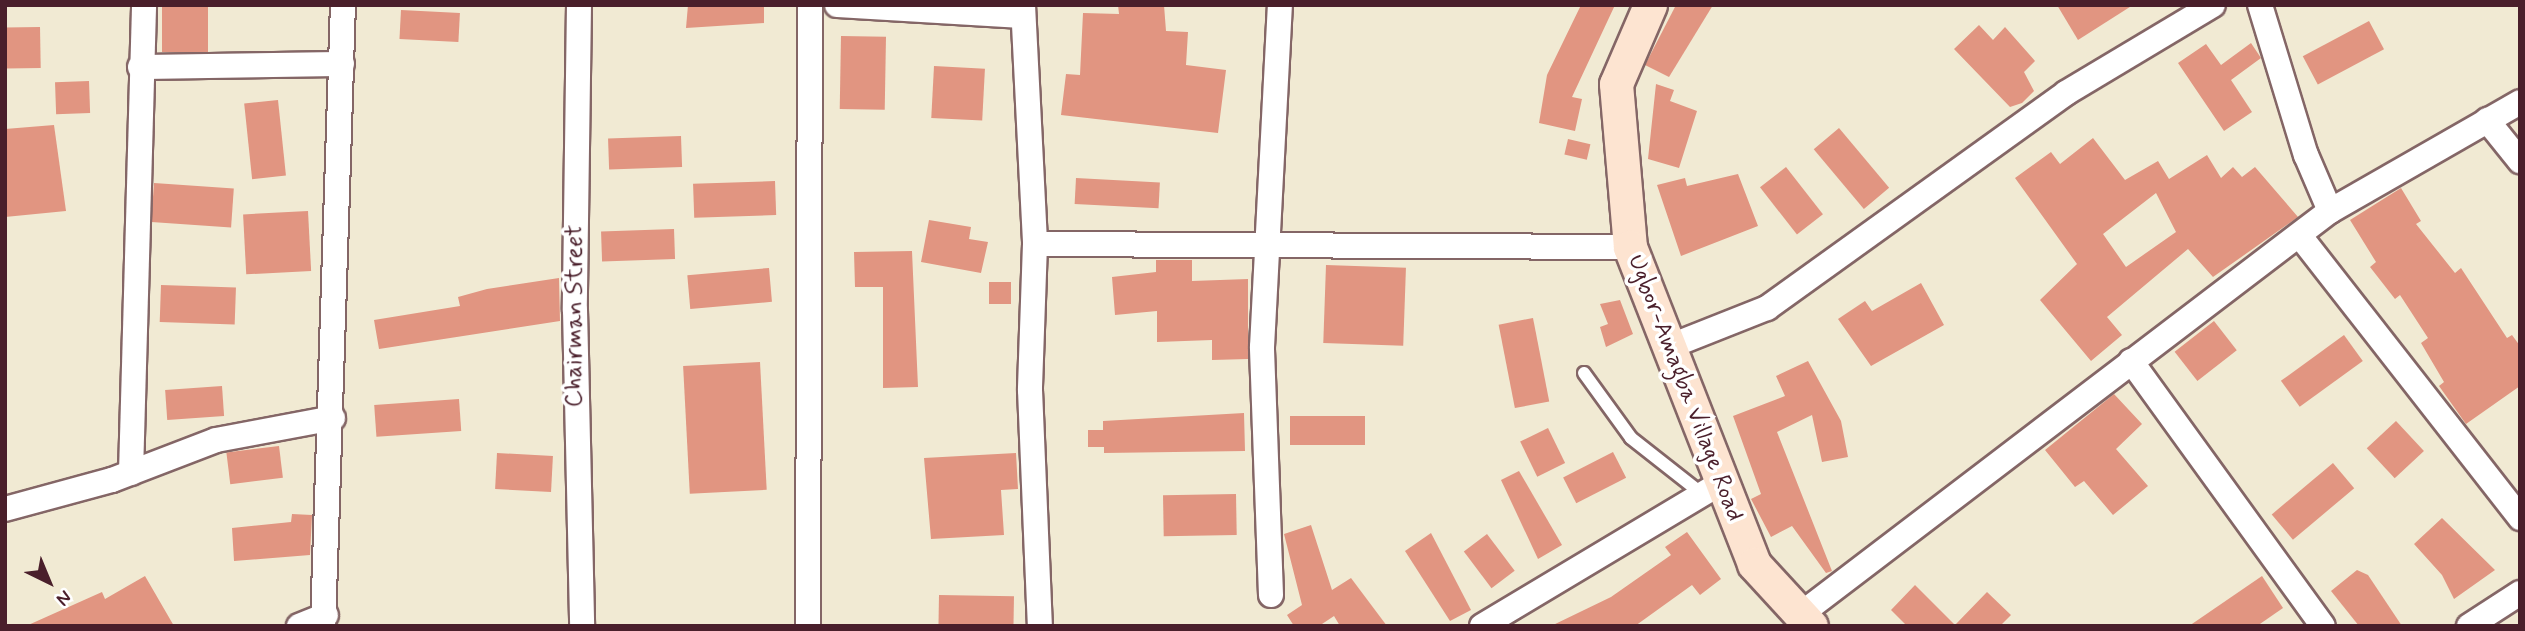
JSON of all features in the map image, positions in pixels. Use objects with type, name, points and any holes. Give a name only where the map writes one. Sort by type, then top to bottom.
[{"type":"street","points":[[131,473],[140,67],[144,5]]},
{"type":"street","points":[[299,626],[324,621],[333,418],[343,5]]},
{"type":"street","name":"Chairman Street","points":[[579,5],[575,310],[582,626]]},
{"type":"street","points":[[808,626],[810,5]]},
{"type":"street","points":[[837,5],[1023,11],[1035,244],[1030,390],[1040,626]]},
{"type":"street","points":[[1271,595],[1264,248],[1280,5]]},
{"type":"street","name":"Ugbor-Amagba Village Road","points":[[1650,5],[1616,84],[1630,247],[1666,348],[1710,488],[1754,564],[1804,621]]},
{"type":"street","points":[[1666,348],[1767,308],[2066,93],[2213,5]]},
{"type":"street","points":[[2260,5],[2306,155],[2330,211]]},
{"type":"street","points":[[140,67],[342,65]]},
{"type":"street","points":[[1804,621],[2131,361],[2330,211],[2520,102]]},
{"type":"street","points":[[2487,120],[2520,161]]},
{"type":"street","points":[[2300,236],[2520,518]]},
{"type":"street","points":[[1035,244],[1264,248],[1630,247]]},
{"type":"street","points":[[2131,361],[2323,626]]},
{"type":"street","points":[[5,509],[131,473],[216,440],[333,418]]},
{"type":"street","points":[[1482,626],[1710,488]]},
{"type":"street","points":[[2469,626],[2520,593]]},
{"type":"lane","points":[[1584,373],[1631,438],[1710,488]]},
{"type":"building","points":[[162,5],[208,5],[208,52],[162,52]]},
{"type":"building","points":[[688,5],[764,5],[764,23],[686,28]]},
{"type":"building","points":[[1118,5],[1164,5],[1166,31],[1188,32],[1186,65],[1226,70],[1218,133],[1061,115],[1066,74],[1080,75],[1083,13],[1119,14]]},
{"type":"building","points":[[1581,5],[1615,5],[1572,97],[1582,99],[1575,131],[1539,123],[1547,75]]},
{"type":"building","points":[[1676,5],[1713,5],[1669,77],[1645,65]]},
{"type":"building","points":[[2057,5],[2133,5],[2078,40]]},
{"type":"building","points":[[401,10],[460,13],[458,42],[399,39]]},
{"type":"building","points":[[2369,21],[2384,49],[2318,84],[2303,56]]},
{"type":"building","points":[[1979,25],[1993,40],[2005,27],[2035,61],[2024,72],[2034,91],[2022,103],[2010,107],[1954,49]]},
{"type":"building","points":[[40,27],[41,68],[6,69],[5,28]]},
{"type":"building","points":[[841,36],[886,37],[885,110],[840,109]]},
{"type":"building","points":[[2251,43],[2261,58],[2231,80],[2252,112],[2224,131],[2178,63],[2206,44],[2221,65]]},
{"type":"building","points":[[934,66],[985,69],[982,121],[931,118]]},
{"type":"building","points":[[89,81],[90,113],[56,114],[55,82]]},
{"type":"building","points":[[1656,84],[1674,90],[1670,101],[1697,111],[1679,168],[1648,159]]},
{"type":"building","points":[[278,100],[286,176],[252,179],[244,104]]},
{"type":"building","points":[[54,125],[66,211],[5,217],[5,129]]},
{"type":"building","points":[[1839,128],[1889,188],[1864,209],[1814,149]]},
{"type":"building","points":[[681,136],[682,167],[609,170],[608,139]]},
{"type":"building","points":[[2093,138],[2125,180],[2158,161],[2169,179],[2207,155],[2221,178],[2233,167],[2242,177],[2255,167],[2298,217],[2213,277],[2188,249],[2107,317],[2122,335],[2091,361],[2040,300],[2077,264],[2015,178],[2051,152],[2060,164]],"holes":[[[2156,193],[2176,232],[2126,267],[2103,234]]]},
{"type":"building","points":[[1568,139],[1590,144],[1587,160],[1564,155]]},
{"type":"building","points":[[1786,167],[1823,214],[1797,235],[1760,187]]},
{"type":"building","points":[[1738,174],[1758,226],[1681,256],[1657,185],[1685,178],[1687,186]]},
{"type":"building","points":[[1076,178],[1160,182],[1159,208],[1075,204]]},
{"type":"building","points":[[775,181],[776,215],[694,218],[693,184]]},
{"type":"building","points":[[154,183],[234,189],[231,227],[151,222]]},
{"type":"building","points":[[2401,188],[2421,221],[2416,224],[2455,273],[2461,268],[2507,338],[2512,335],[2520,346],[2520,386],[2466,424],[2439,386],[2444,382],[2421,343],[2428,338],[2400,295],[2395,299],[2370,267],[2376,262],[2350,220]]},
{"type":"building","points":[[308,211],[311,271],[246,274],[243,214]]},
{"type":"building","points":[[929,220],[971,227],[969,239],[988,242],[981,273],[921,262]]},
{"type":"building","points":[[674,229],[675,259],[602,262],[601,232]]},
{"type":"building","points":[[912,251],[918,387],[883,388],[883,287],[855,287],[854,252]]},
{"type":"building","points":[[1156,260],[1192,260],[1192,281],[1248,279],[1248,359],[1212,360],[1212,340],[1157,342],[1157,311],[1115,315],[1112,277],[1156,272]]},
{"type":"building","points":[[1326,265],[1406,268],[1403,346],[1323,343]]},
{"type":"building","points":[[769,268],[772,302],[690,309],[687,275]]},
{"type":"building","points":[[559,278],[560,321],[379,349],[374,320],[460,306],[458,297],[487,289]]},
{"type":"building","points":[[989,282],[1011,282],[1011,304],[989,304]]},
{"type":"building","points":[[1921,283],[1944,325],[1871,366],[1838,319],[1865,301],[1872,311]]},
{"type":"building","points":[[161,285],[236,288],[235,325],[160,322]]},
{"type":"building","points":[[1620,300],[1633,334],[1606,347],[1600,327],[1608,324],[1600,304]]},
{"type":"building","points":[[1533,318],[1549,401],[1515,408],[1499,325]]},
{"type":"building","points":[[2214,321],[2237,350],[2197,381],[2175,352]]},
{"type":"building","points":[[2344,335],[2363,361],[2300,407],[2281,381]]},
{"type":"building","points":[[1808,361],[1841,421],[1848,457],[1822,462],[1812,415],[1777,432],[1832,571],[1826,573],[1792,526],[1771,537],[1751,499],[1761,494],[1733,416],[1785,396],[1776,376]]},
{"type":"building","points":[[760,362],[767,490],[690,494],[683,366]]},
{"type":"building","points":[[222,386],[224,416],[167,420],[165,390]]},
{"type":"building","points":[[2114,394],[2142,424],[2116,449],[2148,486],[2113,515],[2084,481],[2075,487],[2045,450]]},
{"type":"building","points":[[459,399],[461,431],[376,437],[374,405]]},
{"type":"building","points":[[1244,413],[1245,451],[1104,453],[1104,447],[1088,447],[1088,430],[1103,430],[1103,421]]},
{"type":"building","points":[[1290,416],[1365,416],[1365,445],[1290,445]]},
{"type":"building","points":[[2396,421],[2424,451],[2395,478],[2367,448]]},
{"type":"building","points":[[1548,428],[1565,463],[1537,477],[1520,442]]},
{"type":"building","points":[[279,446],[283,478],[230,484],[226,452]]},
{"type":"building","points":[[1613,452],[1626,478],[1576,503],[1563,477]]},
{"type":"building","points":[[497,453],[553,456],[551,492],[495,489]]},
{"type":"building","points":[[1016,453],[1018,489],[1001,490],[1004,535],[931,539],[924,458]]},
{"type":"building","points":[[2333,463],[2354,488],[2293,540],[2272,514]]},
{"type":"building","points":[[1519,471],[1562,545],[1538,559],[1501,480]]},
{"type":"building","points":[[1236,494],[1237,535],[1164,536],[1163,495]]},
{"type":"building","points":[[292,514],[312,515],[310,555],[234,561],[232,528],[291,522]]},
{"type":"building","points":[[2442,518],[2495,570],[2454,599],[2442,575],[2414,544]]},
{"type":"building","points":[[1311,525],[1332,590],[1351,578],[1387,626],[1340,626],[1334,616],[1319,626],[1294,626],[1287,615],[1302,605],[1284,534]]},
{"type":"building","points":[[1687,532],[1721,579],[1700,595],[1692,585],[1635,626],[1551,626],[1611,597],[1671,555],[1665,547]]},
{"type":"building","points":[[1431,533],[1471,610],[1450,621],[1405,551]]},
{"type":"building","points":[[1487,534],[1515,571],[1492,588],[1464,551]]},
{"type":"building","points":[[2357,570],[2368,575],[2402,626],[2359,626],[2331,591]]},
{"type":"building","points":[[145,576],[174,626],[26,626],[102,592],[105,599]]},
{"type":"building","points":[[2262,576],[2283,608],[2257,626],[2189,626]]},
{"type":"building","points":[[1915,585],[1955,625],[1987,592],[2011,615],[2000,626],[1907,626],[1891,610]]},
{"type":"building","points":[[939,595],[1014,596],[1013,626],[938,626]]}]
